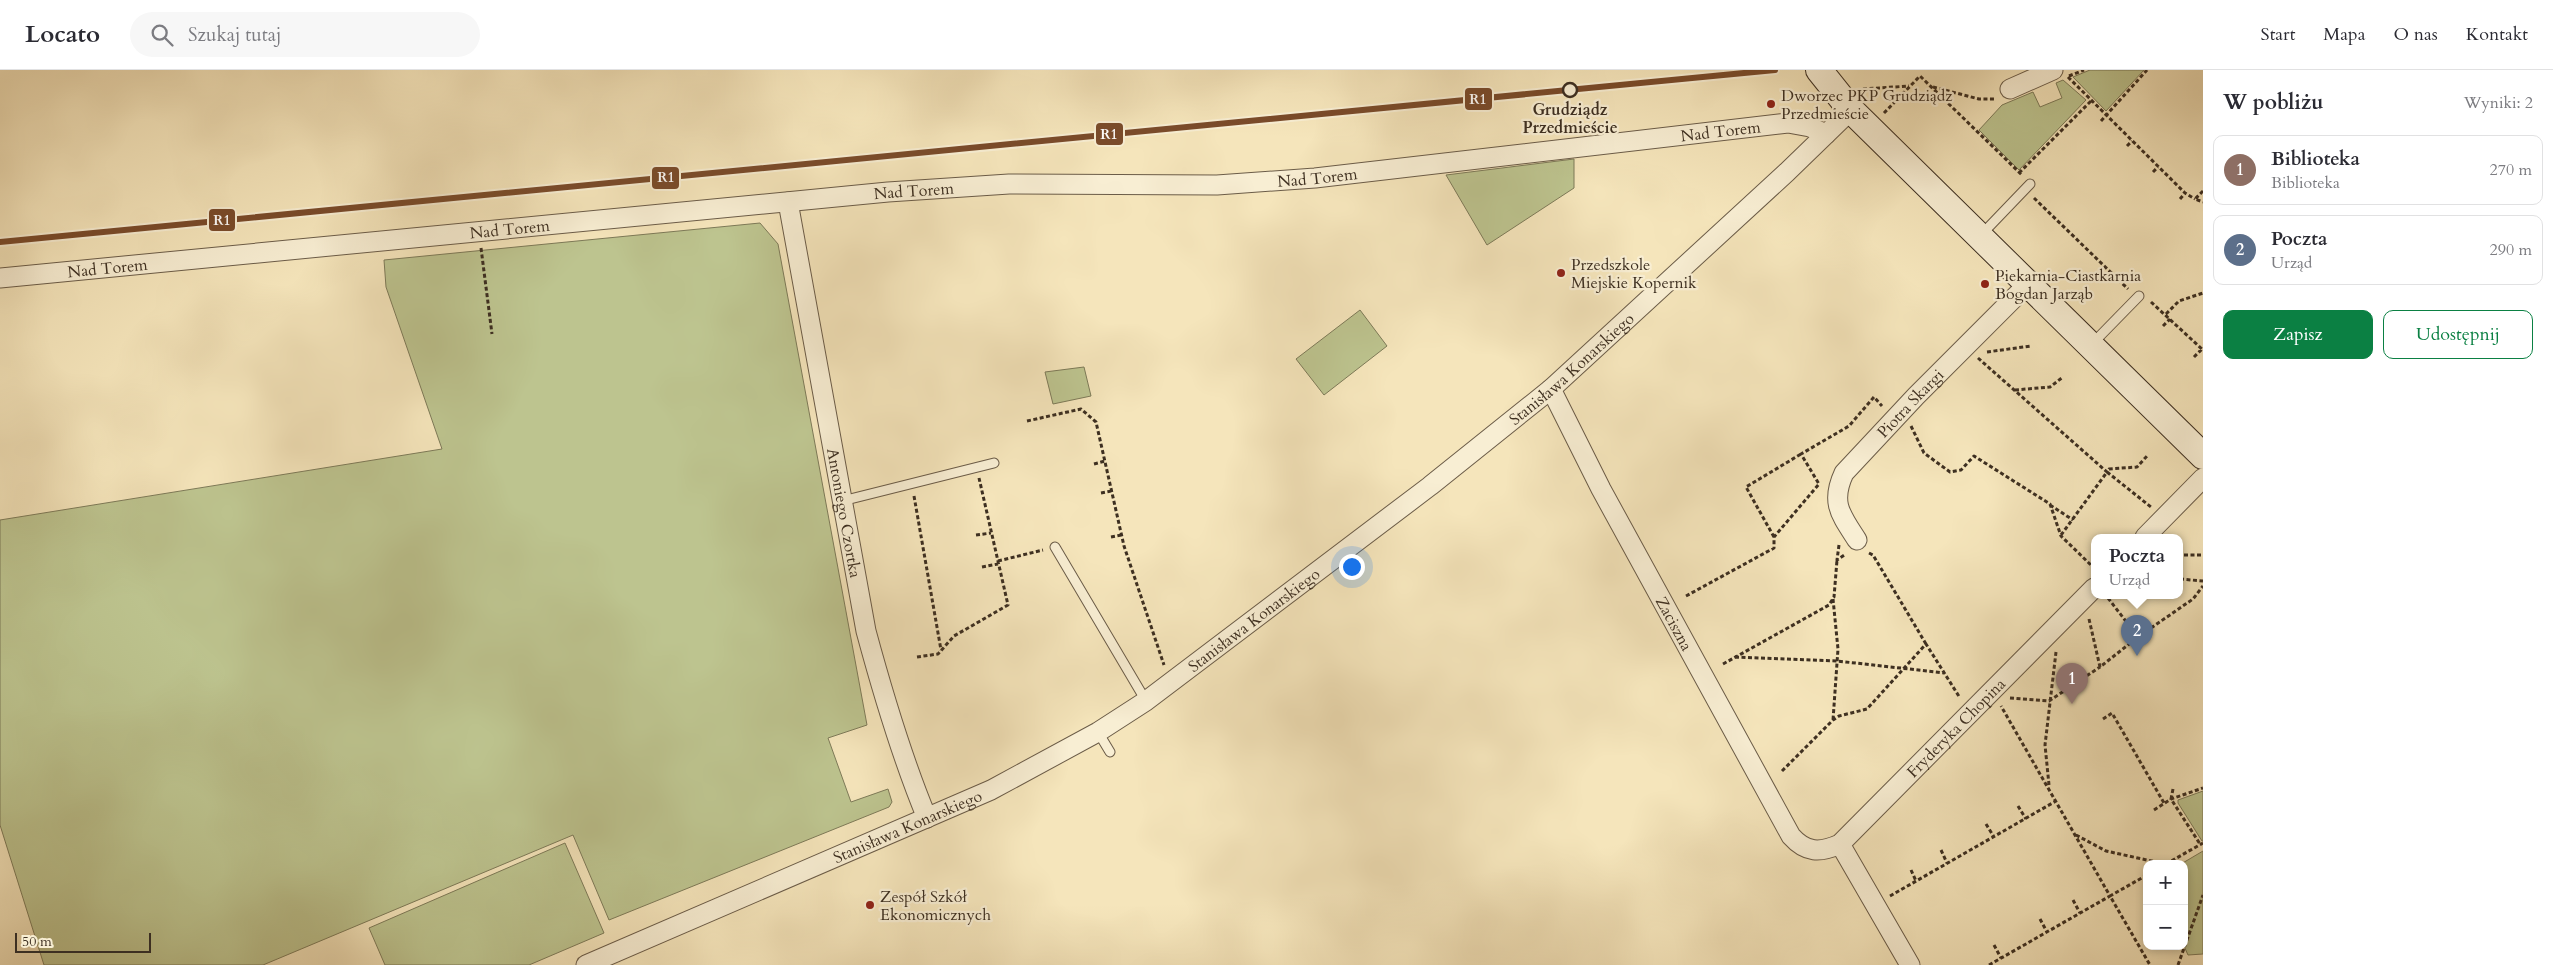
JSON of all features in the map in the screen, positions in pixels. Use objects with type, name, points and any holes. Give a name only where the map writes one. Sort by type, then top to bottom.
[{"type":"street","points":[[1819,70],[1855,100],[1980,236],[2203,456]]},
{"type":"street","points":[[2010,89],[2060,73]]},
{"type":"street","name":"Stanisława Konarskiego","points":[[586,965],[991,790],[1098,732],[1146,701],[1430,486],[1551,389],[1826,134],[1855,100]]},
{"type":"street","name":"Nad Torem","points":[[0,278],[888,192],[1009,184],[1217,185],[1315,178],[1788,123],[1810,126],[1826,134]]},
{"type":"street","name":"Antoniego Czortka","points":[[788,202],[868,640],[882,690],[916,792],[927,818]]},
{"type":"street","name":"Piotra Skargi","points":[[1857,548],[1841,516],[1837,488],[1844,473],[1903,410],[2028,284]]},
{"type":"street","name":"Zaciszna","points":[[1551,389],[1601,489],[1791,836],[1802,848],[1809,850],[1828,850],[1840,844]]},
{"type":"street","points":[[2148,534],[2203,478]]},
{"type":"street","name":"Fryderyka Chopina","points":[[1840,844],[2100,599]]},
{"type":"street","points":[[1840,844],[1910,965]]},
{"type":"lane","points":[[1980,236],[2030,184]]},
{"type":"lane","points":[[2091,345],[2139,296]]},
{"type":"lane","points":[[842,501],[994,463]]},
{"type":"lane","points":[[1055,547],[1146,701]]},
{"type":"lane","points":[[1098,732],[1110,752]]},
{"type":"path","points":[[2101,121],[2147,70]]},
{"type":"path","points":[[2060,73],[2092,100],[2185,193],[2203,202]]},
{"type":"path","points":[[1883,114],[1920,76],[2019,172],[2030,184],[2034,198],[2126,288],[2155,304],[2202,350],[2194,357]]},
{"type":"path","points":[[1855,100],[1910,86]]},
{"type":"path","points":[[2019,172],[2092,100]]},
{"type":"path","points":[[2127,146],[2132,141]]},
{"type":"path","points":[[2153,172],[2158,167]]},
{"type":"path","points":[[2195,199],[2203,191]]},
{"type":"path","points":[[2180,199],[2185,193]]},
{"type":"path","points":[[478,232],[492,334]]},
{"type":"path","points":[[2166,314],[2179,301],[2203,293]]},
{"type":"path","points":[[2163,326],[2170,318]]},
{"type":"path","points":[[2031,346],[1973,354],[2107,472],[2152,508]]},
{"type":"path","points":[[2014,390],[2050,387],[2063,377]]},
{"type":"path","points":[[1027,421],[1081,409],[1096,422],[1122,535],[1164,665]]},
{"type":"path","points":[[1903,410],[1924,453],[1950,472],[1961,470],[1974,456],[2073,520]]},
{"type":"path","points":[[1774,537],[1746,487],[1801,454]]},
{"type":"path","points":[[2061,536],[2109,469],[2137,467],[2147,456]]},
{"type":"path","points":[[1094,464],[1105,461]]},
{"type":"path","points":[[917,657],[938,654],[954,636],[1008,605],[978,477],[969,479]]},
{"type":"path","points":[[1101,493],[1112,490]]},
{"type":"path","points":[[906,495],[914,493],[942,650]]},
{"type":"path","points":[[2050,504],[2061,536],[2091,565]]},
{"type":"path","points":[[1833,720],[1837,661],[1832,599],[1838,560],[1841,516]]},
{"type":"path","points":[[976,535],[991,533]]},
{"type":"path","points":[[1111,538],[1122,535]]},
{"type":"path","points":[[982,567],[1055,547]]},
{"type":"path","points":[[1838,560],[1857,548],[1874,555],[1926,644],[1962,700]]},
{"type":"path","points":[[2184,555],[2203,555]]},
{"type":"path","points":[[2183,580],[2203,581]]},
{"type":"path","points":[[2007,698],[2048,700],[2100,667],[2138,637],[2193,600],[2203,586]]},
{"type":"path","points":[[1723,664],[1829,605],[1832,599]]},
{"type":"path","points":[[2106,599],[2138,637]]},
{"type":"path","points":[[2082,624],[2088,617],[2100,667]]},
{"type":"path","points":[[1782,771],[1833,720],[1839,716],[1867,709],[1926,644]]},
{"type":"path","points":[[2049,656],[2056,649],[2048,700],[2045,745],[2049,788]]},
{"type":"path","points":[[1735,657],[1837,661],[1944,673]]},
{"type":"path","points":[[2014,691],[2000,706],[2150,965]]},
{"type":"path","points":[[2103,719],[2112,713],[2164,804]]},
{"type":"path","points":[[2154,810],[2172,799],[2203,788]]},
{"type":"path","points":[[2173,789],[2172,799],[2202,844],[2173,860]]},
{"type":"path","points":[[1876,905],[2056,801]]},
{"type":"path","points":[[2018,806],[2026,818]]},
{"type":"path","points":[[1986,824],[1994,837]]},
{"type":"path","points":[[2075,835],[2106,851],[2148,860]]},
{"type":"path","points":[[1941,850],[1947,863]]},
{"type":"path","points":[[1911,870],[1916,881]]},
{"type":"path","points":[[1988,965],[2143,877]]},
{"type":"path","points":[[2178,965],[2203,895]]},
{"type":"path","points":[[2073,900],[2080,913]]},
{"type":"path","points":[[2040,918],[2047,932]]},
{"type":"path","points":[[1994,945],[2001,958]]},
{"type":"green space","points":[[2090,70],[2144,70],[2106,111],[2073,77]]},
{"type":"green space","points":[[2063,80],[2086,100],[2019,170],[1979,130],[2002,105],[2033,92],[2040,107],[2062,98],[2056,83]]},
{"type":"green space","points":[[1574,159],[1574,188],[1487,245],[1446,175]]},
{"type":"green space","points":[[760,223],[778,244],[867,725],[828,738],[851,802],[888,789],[892,802],[889,807],[609,920],[573,835],[263,965],[44,965],[0,825],[0,520],[442,449],[386,287],[384,260]]},
{"type":"green space","points":[[1360,310],[1387,346],[1324,395],[1296,359]]},
{"type":"green space","points":[[1084,367],[1091,396],[1053,404],[1045,372]]},
{"type":"green space","points":[[2203,791],[2202,841],[2178,803],[2178,800]]},
{"type":"green space","points":[[565,843],[604,933],[529,965],[385,965],[369,928]]},
{"type":"green space","points":[[2203,851],[2203,954],[2188,955],[2186,950],[2188,950],[2188,860]]},
{"type":"transit line","name":"R1","points":[[0,242],[1775,70]]},
{"type":"place","name":"Grudziądz Przedmieście","points":[[1570,90]]},
{"type":"place","name":"Dworzec PKP Grudziądz Przedmieście","points":[[1771,104]]},
{"type":"place","name":"Przedszkole Miejskie Kopernik","points":[[1561,273]]},
{"type":"place","name":"Piekarnia-Ciastkarnia Bogdan Jarząb","points":[[1985,284]]},
{"type":"place","name":"Poczta","points":[[2137,656]]},
{"type":"place","name":"Biblioteka","points":[[2072,704]]},
{"type":"place","name":"Zespół Szkół Ekonomicznych","points":[[870,905]]}]
